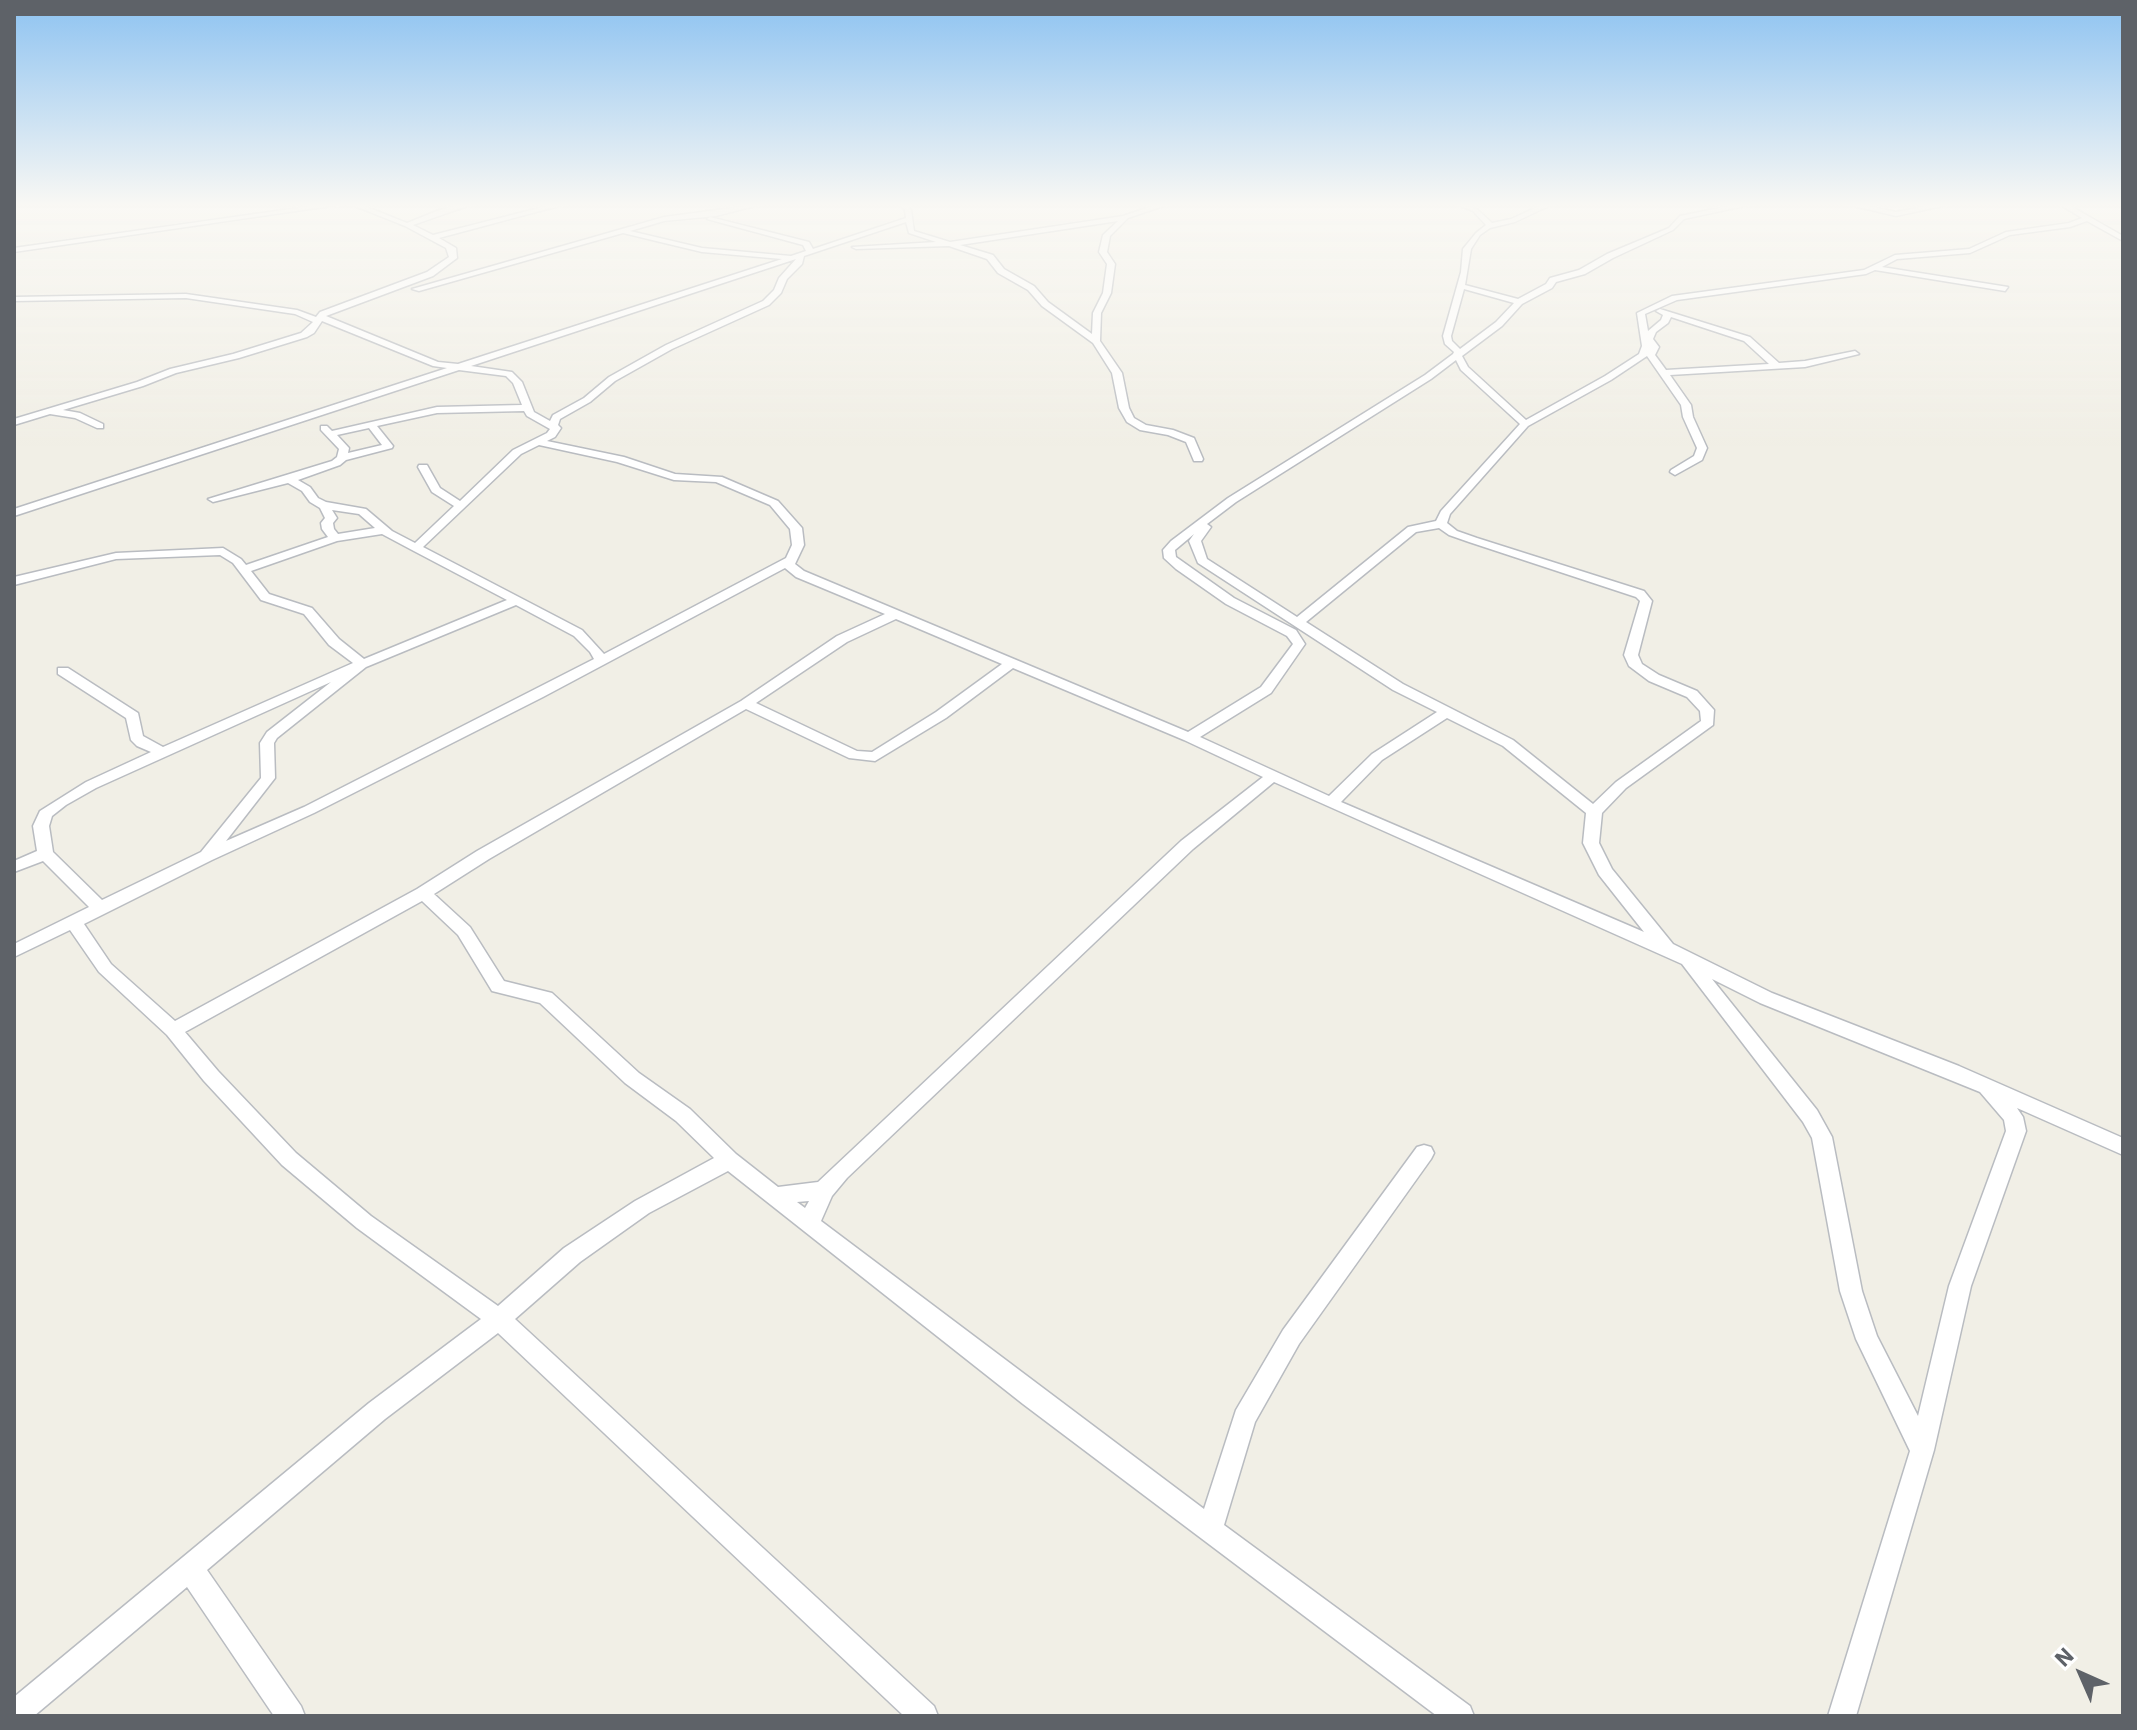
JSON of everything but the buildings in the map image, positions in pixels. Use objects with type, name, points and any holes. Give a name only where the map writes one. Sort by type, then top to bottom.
[{"type":"street","points":[[14,420],[294,338],[311,331],[322,317],[403,285]]},
{"type":"street","points":[[322,317],[434,285]]},
{"type":"street","points":[[14,513],[716,285]]},
{"type":"street","points":[[416,548],[517,452],[555,432],[553,425],[556,417],[587,400],[612,379],[669,347],[766,303],[779,285]]},
{"type":"street","points":[[1025,285],[1045,304],[1096,341],[1117,373],[1124,408],[1130,420],[1143,428],[1170,432],[1190,440],[1198,459]]},
{"type":"street","points":[[1096,341],[1097,313],[1108,285]]},
{"type":"street","points":[[1189,737],[1266,690],[1299,644],[1292,633],[1230,601],[1170,558],[1169,550],[1232,500],[1428,377],[1499,324],[1519,302],[1546,285]]},
{"type":"street","points":[[1441,524],[1445,513],[1525,424],[1643,355],[1646,346],[1641,313],[1687,295],[1767,285]]},
{"type":"street","points":[[1979,285],[2005,289]]},
{"type":"street","points":[[1519,302],[1460,286],[1447,336],[1464,368],[1525,424]]},
{"type":"street","points":[[14,299],[186,296],[322,317],[428,361],[513,376],[525,408],[534,418],[553,425]]},
{"type":"street","points":[[1651,308],[1747,339],[1776,365]]},
{"type":"street","points":[[1668,313],[1649,339],[1655,347],[1651,355],[1686,405],[1702,448],[1698,458],[1675,472]]},
{"type":"street","points":[[1662,373],[1808,364],[1855,354]]},
{"type":"street","points":[[330,434],[454,408],[525,408]]},
{"type":"street","points":[[40,412],[69,413],[100,426]]},
{"type":"street","points":[[319,412],[319,421],[344,448],[342,458]]},
{"type":"street","points":[[213,499],[289,479],[328,467],[342,458],[388,446],[371,425]]},
{"type":"street","points":[[14,951],[75,924],[206,856],[309,810],[601,660],[789,561],[798,545],[796,528],[774,503],[718,479],[674,477],[620,459],[539,442]]},
{"type":"street","points":[[423,467],[436,490],[459,505]]},
{"type":"street","points":[[289,479],[325,506],[362,511],[385,530],[416,548],[578,633],[596,650],[601,660]]},
{"type":"street","points":[[1232,500],[1195,541],[1202,561],[1398,687],[1508,743],[1594,812]]},
{"type":"street","points":[[325,506],[331,518],[327,523],[328,529],[335,538]]},
{"type":"street","points":[[1297,623],[1412,529],[1441,524],[1453,533],[1640,594],[1646,601],[1631,655],[1636,666],[1654,678],[1692,694],[1705,706],[1708,722],[1621,785],[1594,812],[1591,843],[1605,871],[1667,949]]},
{"type":"street","points":[[243,570],[335,538],[385,530]]},
{"type":"street","points":[[14,581],[116,556],[211,549],[230,554],[265,597],[308,611],[334,642],[362,664]]},
{"type":"street","points":[[789,561],[789,565],[800,574],[1189,737],[1331,803],[1667,949],[1841,1030],[1979,1083],[2123,1147]]},
{"type":"street","points":[[768,573],[800,574]]},
{"type":"street","points":[[101,909],[45,854],[41,826],[45,814],[91,785],[362,664],[516,601]]},
{"type":"street","points":[[173,1030],[423,893],[483,855],[746,704],[842,639],[896,614]]},
{"type":"street","points":[[746,704],[854,755],[875,757],[941,715],[1013,662]]},
{"type":"street","points":[[206,856],[268,778],[267,743],[272,735],[362,664]]},
{"type":"street","points":[[63,671],[133,716],[136,737],[142,743],[164,752]]},
{"type":"street","points":[[1331,803],[1377,757],[1445,713]]},
{"type":"street","points":[[809,1223],[824,1190],[1187,845],[1273,776]]},
{"type":"street","points":[[14,867],[45,854]]},
{"type":"street","points":[[423,893],[464,931],[498,986],[546,998],[632,1078],[683,1115],[729,1160],[809,1223],[1031,1396],[1460,1716]]},
{"type":"street","points":[[75,924],[105,968],[173,1030],[211,1076],[289,1159],[364,1222],[499,1319],[924,1716]]},
{"type":"street","points":[[1687,960],[1810,1116],[1822,1137],[1851,1291],[1867,1339],[1922,1450]]},
{"type":"street","points":[[1842,1716],[1922,1450],[1960,1286],[2016,1131],[2013,1117],[1979,1083]]},
{"type":"street","points":[[1210,1530],[1244,1418],[1291,1337],[1424,1153]]},
{"type":"street","points":[[14,1715],[377,1411],[499,1319],[572,1255],[642,1207],[729,1160]]},
{"type":"street","points":[[777,1196],[824,1190]]},
{"type":"street","points":[[190,1568],[291,1716]]}]
